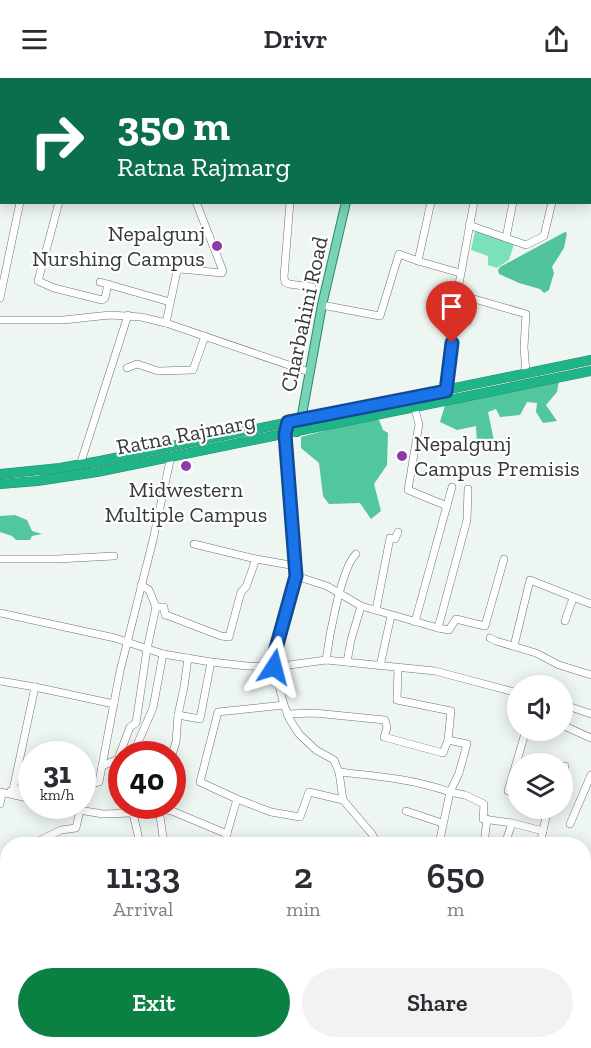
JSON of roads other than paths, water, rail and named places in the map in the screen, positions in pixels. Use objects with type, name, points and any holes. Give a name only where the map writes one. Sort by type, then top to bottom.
[{"type":"highway","name":"Ratna Rajmarg","points":[[0,484],[56,479],[297,432],[414,406],[526,373],[591,360]]},
{"type":"highway","name":"Ratna Rajmarg","points":[[0,474],[80,465],[288,422],[591,370]]},
{"type":"main road","name":"Charbahini Road","points":[[297,432],[322,305],[346,204]]},
{"type":"street","points":[[0,298],[20,204]]},
{"type":"street","points":[[57,204],[38,281],[54,288],[102,300],[105,298],[104,283],[170,302]]},
{"type":"street","points":[[166,323],[177,271],[181,269],[222,273],[223,271],[197,204]]},
{"type":"street","points":[[290,204],[285,282],[312,287]]},
{"type":"street","points":[[418,261],[430,204]]},
{"type":"street","points":[[446,395],[452,322],[474,204]]},
{"type":"street","points":[[506,238],[513,204]]},
{"type":"street","points":[[469,225],[526,245],[544,236],[552,204]]},
{"type":"street","points":[[322,305],[380,316],[399,254],[460,273]]},
{"type":"street","points":[[457,294],[526,314],[524,347],[526,373]]},
{"type":"street","points":[[80,465],[128,315]]},
{"type":"street","points":[[0,320],[44,321],[128,315],[166,323],[309,372]]},
{"type":"street","points":[[127,368],[137,364],[158,371],[193,370],[205,336]]},
{"type":"street","points":[[414,406],[419,424],[408,490],[447,506]]},
{"type":"street","points":[[288,422],[285,434],[296,576],[275,652],[274,667],[287,714],[299,734],[316,750],[334,760],[339,772],[343,800],[374,837]]},
{"type":"street","points":[[96,783],[99,782],[127,643],[171,456]]},
{"type":"street","points":[[415,622],[452,487]]},
{"type":"street","points":[[438,628],[467,520],[468,489]]},
{"type":"street","points":[[376,610],[390,538],[395,539],[398,532]]},
{"type":"street","points":[[194,544],[296,566]]},
{"type":"street","points":[[326,660],[332,619],[350,565],[356,554]]},
{"type":"street","points":[[0,559],[114,556]]},
{"type":"street","points":[[156,607],[164,607],[165,615],[229,637],[241,592],[246,587],[256,559]]},
{"type":"street","points":[[296,576],[341,593],[361,606],[448,630],[456,620],[485,626],[504,560]]},
{"type":"street","points":[[514,646],[530,580],[591,604]]},
{"type":"street","points":[[102,766],[118,759],[130,727],[136,723],[156,607],[149,590],[141,585]]},
{"type":"street","points":[[565,621],[573,598]]},
{"type":"street","points":[[347,662],[361,606]]},
{"type":"street","points":[[0,613],[115,638],[163,654],[211,662],[274,667],[326,660],[435,671],[507,690]]},
{"type":"street","points":[[380,666],[391,616]]},
{"type":"street","points":[[490,638],[591,675]]},
{"type":"street","points":[[139,741],[153,708],[163,654]]},
{"type":"street","points":[[176,741],[178,714],[188,658]]},
{"type":"street","points":[[178,714],[200,719],[211,662]]},
{"type":"street","points":[[287,714],[314,713],[385,720],[387,728],[384,737],[442,753],[448,740],[451,711],[397,700],[398,668]]},
{"type":"street","points":[[0,681],[114,704]]},
{"type":"street","points":[[0,804],[6,792],[35,687]]},
{"type":"street","points":[[284,705],[218,712],[200,782],[271,812],[300,818],[309,792],[343,800]]},
{"type":"street","points":[[573,708],[591,714]]},
{"type":"street","points":[[573,730],[591,738]]},
{"type":"street","points":[[439,837],[450,792],[468,744],[448,740]]},
{"type":"street","points":[[339,772],[425,783],[465,795],[484,804],[483,819],[543,831]]},
{"type":"street","points":[[570,824],[591,774]]},
{"type":"street","points":[[186,817],[227,836],[237,799]]},
{"type":"street","points":[[406,811],[442,823]]},
{"type":"street","points":[[47,837],[61,830],[76,828],[78,819]]},
{"type":"street","points":[[134,819],[138,837]]},
{"type":"street","points":[[156,819],[162,837]]},
{"type":"street","points":[[485,837],[487,819]]},
{"type":"street","points":[[542,837],[546,819]]},
{"type":"street","points":[[507,837],[512,823]]},
{"type":"place","name":"Nepalgunj Nurshing Campus","points":[[217,246]]},
{"type":"place","name":"Nepalgunj Campus Premisis","points":[[402,456]]},
{"type":"place","name":"Midwestern Multiple Campus","points":[[186,466]]}]
